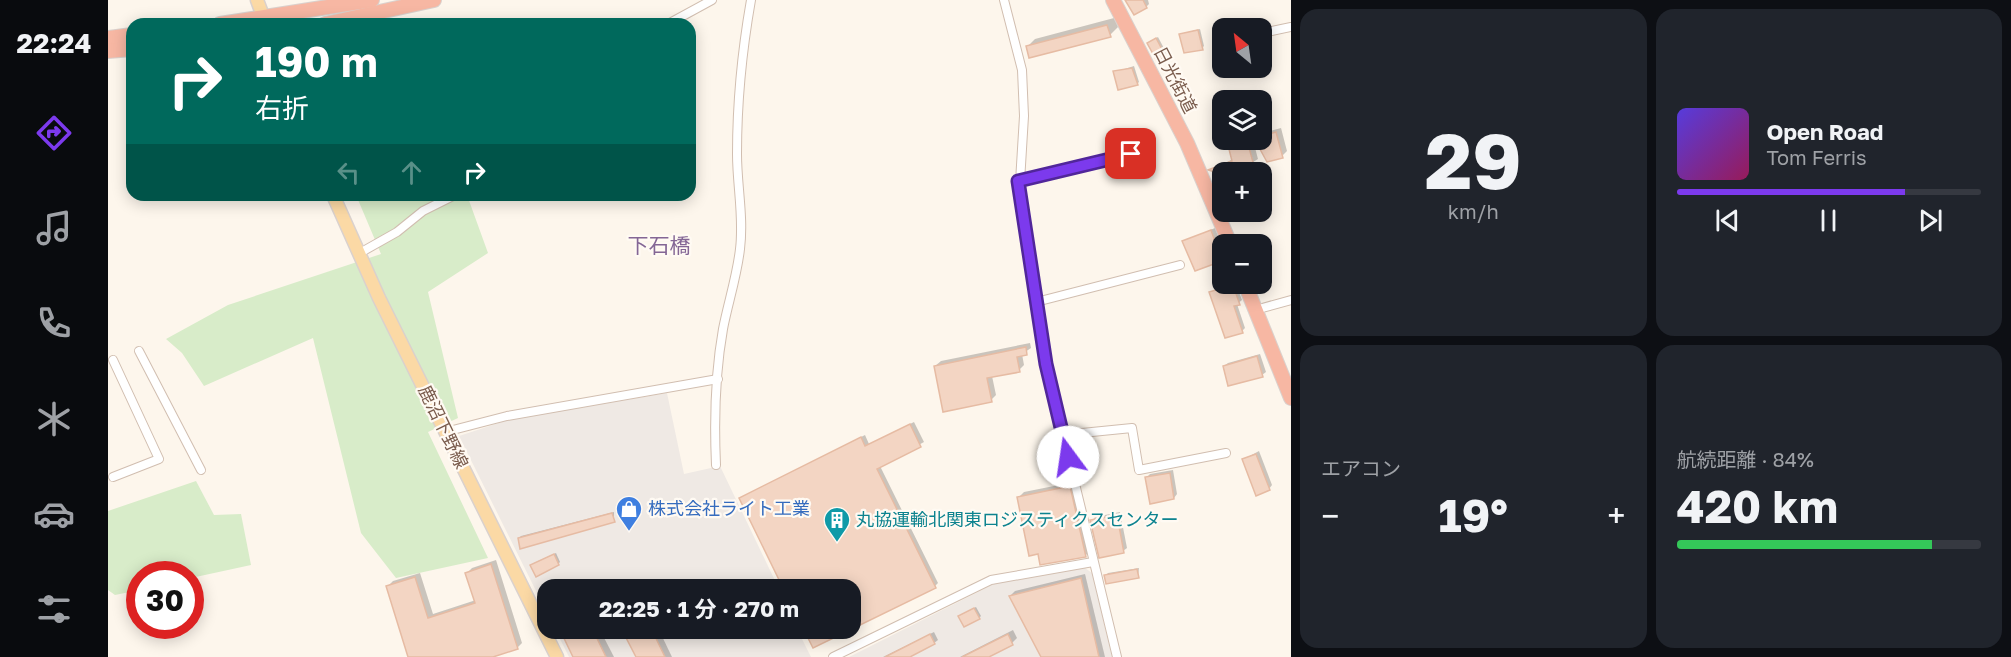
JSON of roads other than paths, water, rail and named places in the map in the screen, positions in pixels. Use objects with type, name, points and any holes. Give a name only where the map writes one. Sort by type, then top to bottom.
[{"type":"highway","points":[[280,18],[372,0]]},
{"type":"highway","points":[[352,18],[434,0]]},
{"type":"highway","name":"日光街道","points":[[1113,0],[1187,143],[1226,234]]},
{"type":"highway","points":[[108,38],[126,36]]},
{"type":"highway","points":[[108,51],[126,50]]},
{"type":"highway","points":[[1249,294],[1291,398]]},
{"type":"main road","points":[[257,0],[264,18]]},
{"type":"main road","name":"鹿沼下野線","points":[[336,201],[358,254],[557,657]]},
{"type":"street","points":[[679,18],[712,0]]},
{"type":"street","points":[[716,465],[714,421],[723,333],[740,249],[742,215],[737,125],[743,49],[751,0]]},
{"type":"street","points":[[1004,0],[1022,70],[1024,93],[1018,181],[1046,364],[1117,657]]},
{"type":"street","points":[[1272,31],[1291,27]]},
{"type":"street","points":[[1018,181],[1131,154]]},
{"type":"street","points":[[358,254],[397,232],[423,211],[443,201]]},
{"type":"street","points":[[1036,302],[1180,265]]},
{"type":"street","points":[[1255,310],[1291,300]]},
{"type":"street","points":[[139,351],[201,470]]},
{"type":"street","points":[[113,360],[159,459],[113,477]]},
{"type":"street","points":[[445,432],[507,416],[718,379]]},
{"type":"street","points":[[1062,435],[1132,428],[1139,470],[1226,453]]},
{"type":"street","points":[[833,657],[991,580],[1093,562]]},
{"type":"place","name":"株式会社ライト工業","points":[[629,532]]},
{"type":"place","name":"丸協運輸北関東ロジスティクスセンター","points":[[837,543]]},
{"type":"district","name":"下石橋","points":[[659,246]]}]
